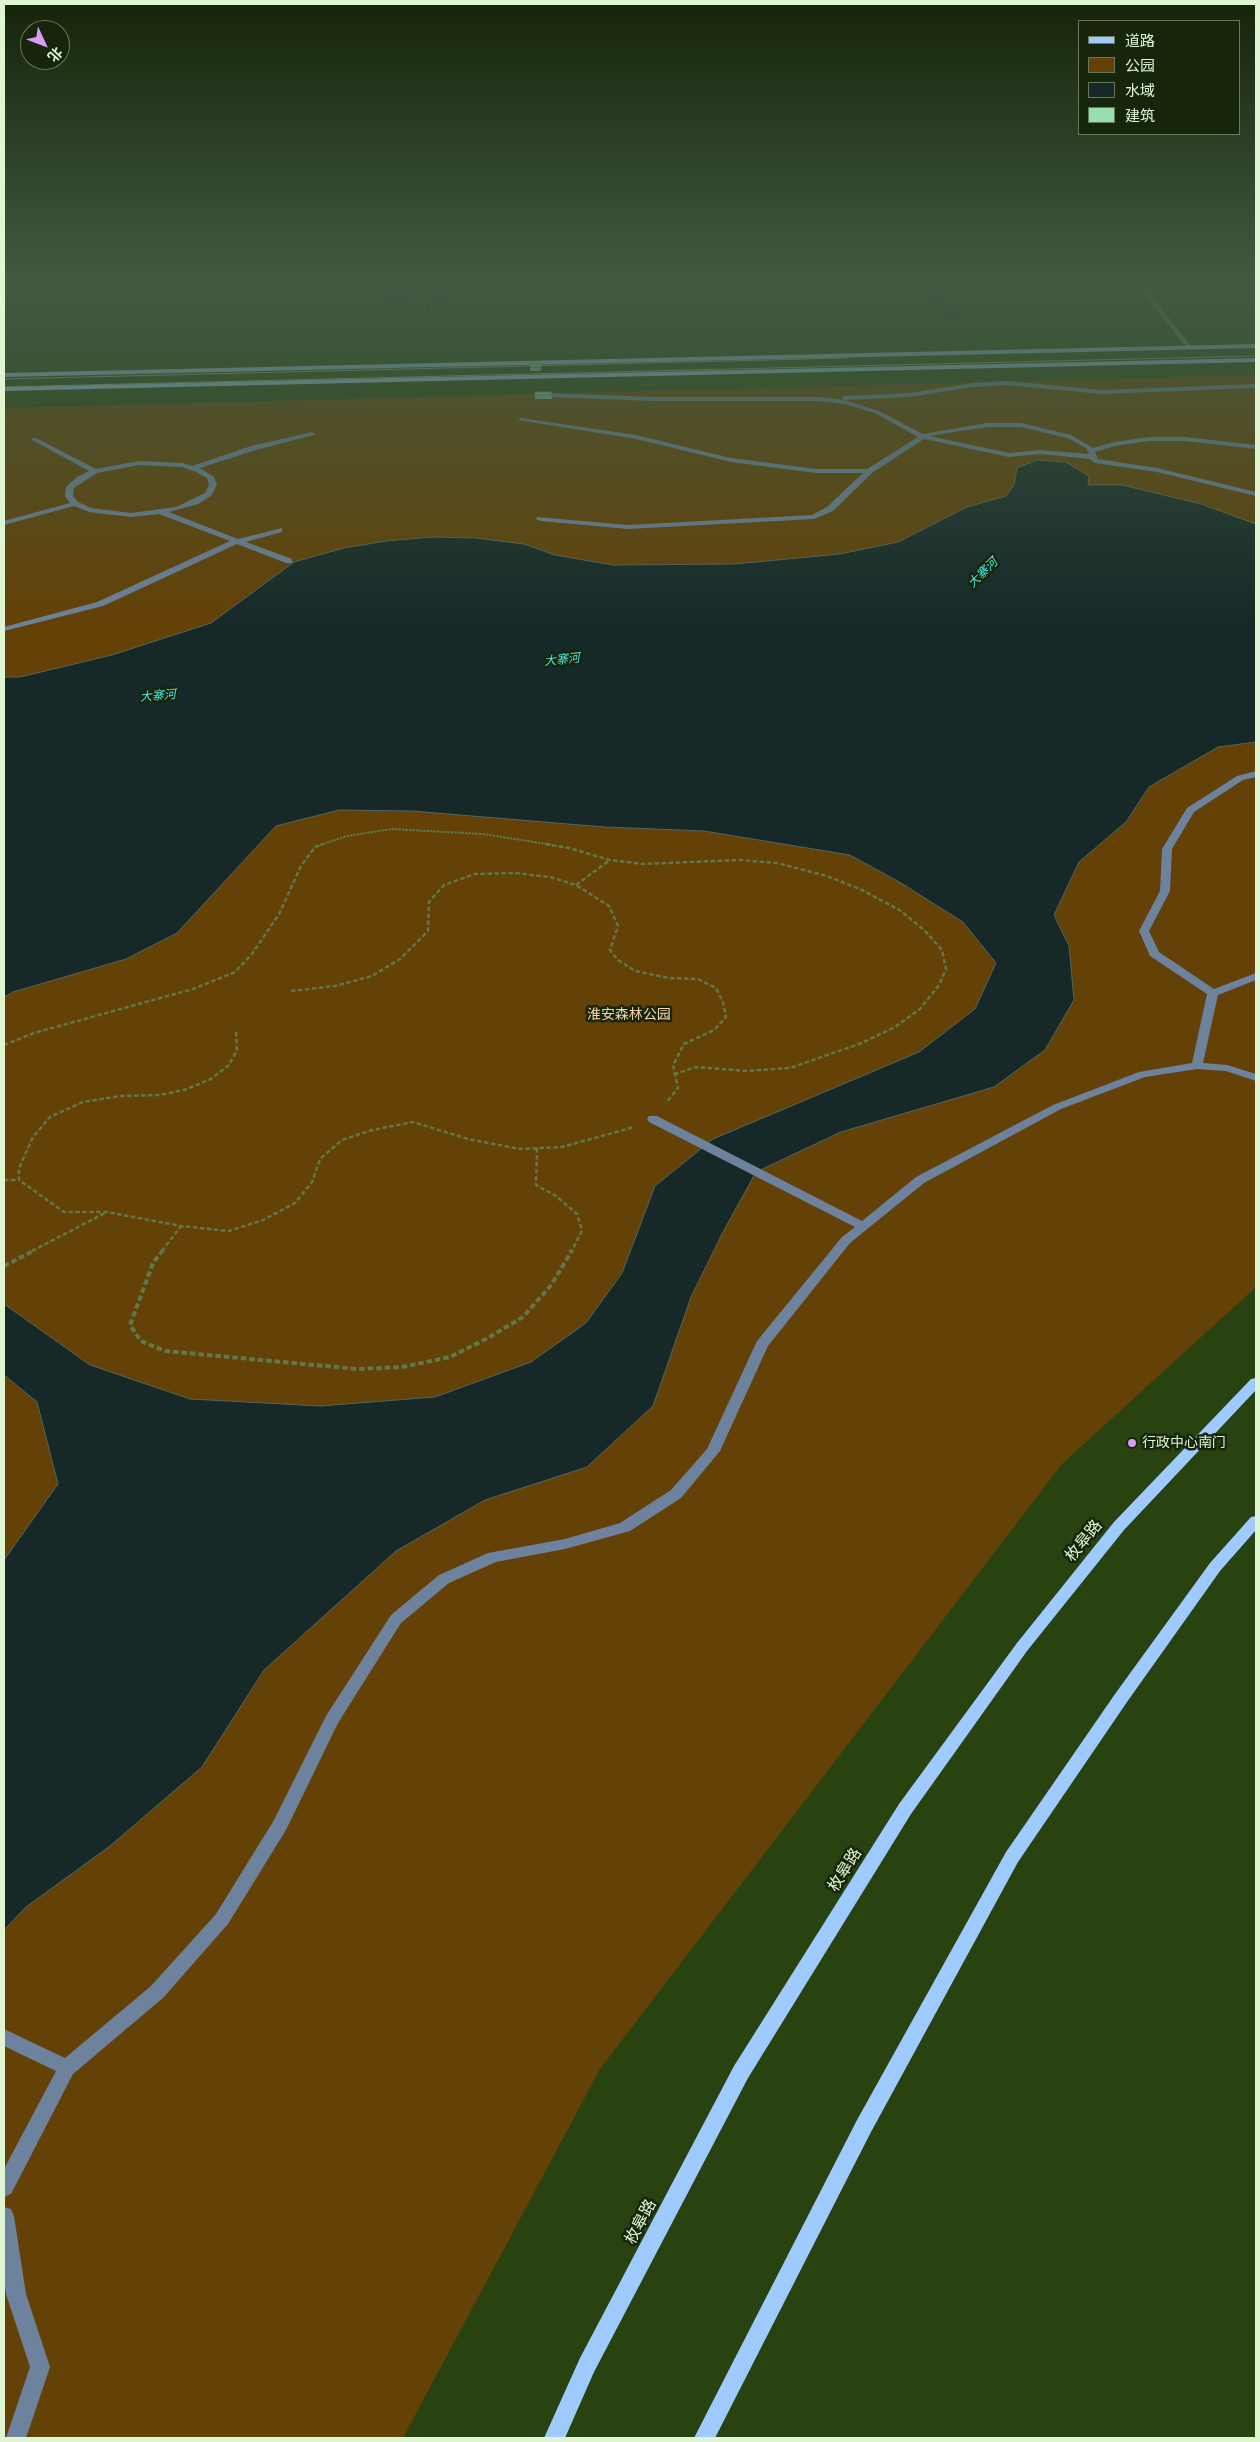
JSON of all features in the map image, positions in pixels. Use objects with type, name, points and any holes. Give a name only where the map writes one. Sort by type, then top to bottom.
[{"type":"main road","name":"枚皋路","points":[[554,2438],[587,2365],[741,2072],[905,1809],[1022,1647],[1119,1526],[1256,1382]]},
{"type":"main road","points":[[704,2438],[864,2126],[1012,1858],[1121,1698],[1215,1567],[1256,1522]]},
{"type":"street","points":[[589,397],[653,400],[865,397]]},
{"type":"street","points":[[819,399],[845,402],[877,412],[923,437],[1009,455],[1040,452],[1093,454],[1114,444],[1149,439],[1185,439],[1256,447]]},
{"type":"street","points":[[521,420],[636,437],[731,460],[816,470],[869,471]]},
{"type":"street","points":[[540,518],[628,527],[814,517],[830,509],[869,471],[923,437],[950,429],[987,425],[1021,425],[1069,436],[1089,447],[1095,462],[1157,470],[1256,494]]},
{"type":"street","points":[[192,468],[254,448],[312,434]]},
{"type":"street","points":[[34,439],[95,472]]},
{"type":"street","points":[[139,463],[162,463],[192,468],[210,477],[213,485],[208,494],[195,502],[161,512],[130,515],[108,514],[88,510],[75,504],[69,496],[70,487],[80,479],[95,472],[139,463]]},
{"type":"street","points":[[4,523],[75,504]]},
{"type":"street","points":[[161,512],[289,562]]},
{"type":"street","points":[[4,629],[100,604],[236,541],[279,530]]},
{"type":"street","points":[[1213,993],[1154,954],[1144,931],[1165,891],[1167,849],[1190,810],[1240,778],[1256,774]]},
{"type":"street","points":[[1213,993],[1256,976]]},
{"type":"street","points":[[1198,1066],[1213,993]]},
{"type":"street","points":[[4,2188],[67,2068],[158,1992],[222,1919],[280,1825],[332,1720],[396,1619],[444,1579],[493,1557],[565,1544],[626,1527],[676,1494],[713,1451],[762,1344],[846,1240],[920,1180],[1057,1107],[1142,1074],[1198,1066],[1227,1068],[1256,1078]]},
{"type":"street","points":[[653,1119],[863,1226]]},
{"type":"street","points":[[4,2037],[67,2068]]},
{"type":"street","points":[[4,2216],[16,2294],[40,2367],[16,2438]]},
{"type":"path","points":[[4,1045],[34,1033],[193,989],[235,972],[252,954],[279,914],[301,866],[315,847],[347,836],[392,829],[436,830],[569,848],[610,860],[643,864],[739,860],[777,863],[827,876],[862,890],[901,911],[925,931],[942,950],[946,969],[939,985],[920,1009],[895,1027],[862,1043],[790,1068],[746,1071],[696,1067],[675,1074]]},
{"type":"path","points":[[576,885],[610,860]]},
{"type":"path","points":[[4,1180],[19,1180],[64,1212],[107,1212],[181,1226],[229,1231],[263,1220],[295,1203],[312,1182],[320,1159],[342,1140],[372,1130],[413,1122],[520,1150],[562,1147],[615,1134],[653,1119],[678,1088],[673,1064],[684,1044],[714,1030],[726,1017],[716,988],[698,979],[669,978],[635,971],[618,960],[610,950],[618,926],[609,906],[576,885],[550,877],[515,873],[475,874],[444,885],[429,902],[428,930],[400,958],[372,976],[335,986],[291,991]]},
{"type":"path","points":[[19,1180],[18,1168],[33,1137],[50,1116],[83,1102],[120,1096],[160,1095],[184,1090],[211,1078],[229,1066],[237,1050],[236,1032]]},
{"type":"path","points":[[181,1226],[153,1263],[140,1296],[130,1325],[141,1341],[165,1351],[357,1369],[402,1368],[450,1357],[486,1340],[523,1317],[552,1284],[568,1260],[582,1230],[577,1214],[556,1196],[536,1185],[537,1148]]},
{"type":"path","points":[[4,1266],[107,1212]]},
{"type":"green space","name":"淮安森林公园","points":[[423,397],[1256,397],[1256,1287],[1062,1464],[600,2069],[403,2438],[4,2438],[4,408]]},
{"type":"water","name":"大寨河","points":[[1037,460],[1066,462],[1089,476],[1088,485],[1122,485],[1201,504],[1256,524],[1256,742],[1218,747],[1149,787],[1126,822],[1079,862],[1054,915],[1069,946],[1074,1000],[1045,1050],[994,1087],[841,1132],[756,1172],[723,1232],[691,1297],[653,1406],[587,1467],[485,1500],[396,1551],[264,1670],[202,1767],[110,1846],[26,1907],[4,1930],[4,1560],[58,1484],[37,1402],[4,1375],[4,1304],[90,1365],[190,1399],[320,1406],[435,1397],[531,1362],[586,1323],[622,1273],[655,1186],[713,1139],[919,1052],[975,1009],[996,963],[963,922],[901,883],[850,855],[704,831],[604,827],[412,811],[339,810],[276,826],[177,933],[126,959],[13,992],[4,997],[4,677],[20,677],[112,655],[211,623],[294,562],[344,548],[386,541],[433,537],[476,538],[524,544],[555,555],[613,565],[735,564],[840,554],[898,542],[967,507],[1006,496],[1014,485],[1017,468]]},
{"type":"place","name":"行政中心南门","points":[[1132,1443]]}]
